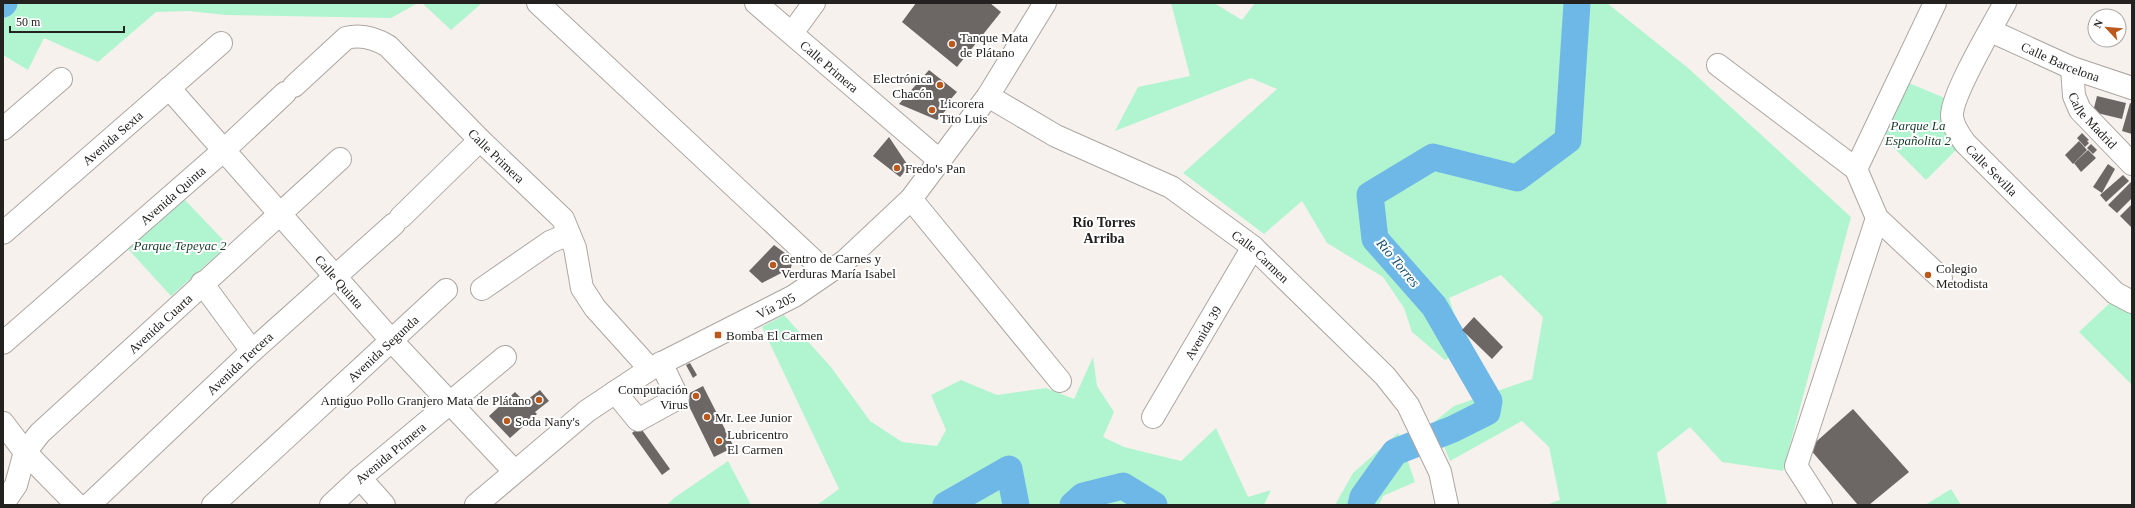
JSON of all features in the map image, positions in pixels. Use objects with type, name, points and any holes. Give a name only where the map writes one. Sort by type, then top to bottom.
[{"type":"street","points":[[538,3],[827,273]]},
{"type":"street","name":"Calle Primera","points":[[756,3],[939,160]]},
{"type":"street","points":[[792,33],[814,3]]},
{"type":"street","name":"Vía 205","points":[[476,505],[514,471],[587,411],[615,392],[655,366],[794,296],[850,256],[911,200],[939,160],[988,96],[1045,3]]},
{"type":"street","points":[[1856,169],[1935,3]]},
{"type":"street","name":"Calle Sevilla","points":[[2005,3],[1957,96],[1952,115],[1956,130],[1965,142],[2115,293],[2132,302]]},
{"type":"street","name":"Calle Barcelona","points":[[1991,31],[2072,68],[2132,88]]},
{"type":"street","name":"Calle Primera","points":[[290,90],[346,38],[356,35],[367,37],[388,46],[480,140],[562,219],[575,248],[582,288],[595,308],[655,366],[678,398],[638,420],[615,392]]},
{"type":"street","name":"Avenida Sexta","points":[[3,233],[221,43]]},
{"type":"street","points":[[1718,65],[1856,169],[1877,218],[1941,278]]},
{"type":"street","name":"Calle Madrid","points":[[2072,68],[2074,96],[2080,110],[2132,164]]},
{"type":"street","points":[[3,129],[61,79]]},
{"type":"street","name":"Calle Quinta","points":[[169,88],[391,340],[514,471]]},
{"type":"street","name":"Avenida Quinta","points":[[3,343],[224,150],[290,90]]},
{"type":"street","name":"Calle Carmen","points":[[988,96],[1056,136],[1171,187],[1253,248],[1386,376],[1408,405],[1421,428],[1436,463],[1447,505]]},
{"type":"street","name":"Avenida Tercera","points":[[89,505],[252,351],[398,221],[480,140]]},
{"type":"street","name":"Avenida Cuarta","points":[[3,504],[16,485],[25,452],[40,433],[340,158]]},
{"type":"street","points":[[911,200],[1060,381]]},
{"type":"street","points":[[1821,505],[1796,466],[1877,218]]},
{"type":"street","points":[[482,289],[550,242],[569,234]]},
{"type":"street","name":"Avenida 39","points":[[1153,417],[1253,248]]},
{"type":"street","points":[[202,283],[252,351]]},
{"type":"street","name":"Avenida Segunda","points":[[213,505],[446,290]]},
{"type":"street","name":"Avenida Primera","points":[[331,505],[360,478],[505,357]]},
{"type":"street","points":[[3,423],[25,452],[77,505]]},
{"type":"street","points":[[360,478],[384,505]]},
{"type":"green space","points":[[3,3],[418,3],[391,18],[226,15],[188,11],[156,12],[98,62],[44,38],[28,70],[3,55]]},
{"type":"green space","points":[[422,3],[482,3],[451,30]]},
{"type":"green space","points":[[1171,3],[1214,3],[1242,20],[1255,3],[1607,3],[1688,68],[1851,217],[1783,471],[1722,462],[1690,427],[1657,453],[1667,505],[1546,505],[1560,500],[1549,447],[1522,421],[1450,461],[1434,422],[1454,406],[1532,379],[1543,317],[1501,275],[1449,298],[1466,349],[1445,360],[1412,332],[1404,308],[1383,277],[1327,243],[1302,201],[1264,234],[1183,173],[1277,89],[1251,78],[1115,131],[1138,87],[1190,76]]},
{"type":"green space","name":"Parque La Españolita 2","points":[[1909,83],[1947,99],[1947,134],[1956,150],[1926,180],[1884,138]]},
{"type":"green space","name":"Parque Tepeyac 2","points":[[184,199],[228,245],[171,296],[128,249]]},
{"type":"green space","points":[[2112,301],[2132,313],[2132,385],[2079,332]]},
{"type":"green space","points":[[784,315],[831,367],[870,421],[902,442],[937,446],[946,430],[931,395],[961,380],[997,395],[1046,388],[1074,399],[1093,357],[1097,386],[1114,412],[1103,437],[1124,447],[1181,461],[1216,428],[1248,497],[1271,490],[1264,505],[817,505],[839,489],[762,327]]},
{"type":"green space","points":[[1398,433],[1415,482],[1383,496],[1379,505],[1335,505],[1353,473]]},
{"type":"green space","points":[[728,461],[751,505],[667,505],[674,498]]},
{"type":"green space","points":[[1951,489],[1961,505],[1925,505]]},
{"type":"building","name":"Tanque Mata de Plátano","points":[[916,3],[990,3],[1001,12],[957,67],[902,22]]},
{"type":"building","points":[[929,70],[957,92],[943,108],[946,110],[937,120],[899,104]]},
{"type":"building","points":[[2097,96],[2126,103],[2122,119],[2093,112]]},
{"type":"building","points":[[2130,103],[2132,104],[2132,134],[2122,131]]},
{"type":"building","points":[[2082,133],[2089,140],[2087,141],[2089,143],[2085,147],[2077,138]]},
{"type":"building","points":[[889,137],[909,167],[900,177],[873,156]]},
{"type":"building","points":[[2079,141],[2087,150],[2073,164],[2065,155]]},
{"type":"building","points":[[2091,144],[2097,150],[2093,154],[2087,148]]},
{"type":"building","points":[[2088,150],[2096,158],[2081,172],[2074,163]]},
{"type":"building","points":[[2108,164],[2115,169],[2102,193],[2093,187]]},
{"type":"building","points":[[2123,175],[2129,181],[2106,202],[2100,195]]},
{"type":"building","points":[[2131,182],[2132,198],[2117,213],[2108,205]]},
{"type":"building","points":[[2132,204],[2132,226],[2131,227],[2120,216]]},
{"type":"building","name":"Centro de Carnes y Verduras María Isabel","points":[[774,245],[789,256],[792,263],[791,268],[762,283],[749,271]]},
{"type":"building","points":[[1474,317],[1503,347],[1492,359],[1462,330]]},
{"type":"building","points":[[690,363],[697,375],[693,378],[686,365]]},
{"type":"building","points":[[703,386],[734,447],[714,457],[684,396]]},
{"type":"building","points":[[540,390],[549,401],[535,412],[537,414],[510,438],[489,416],[515,392],[530,407],[533,404],[528,399]]},
{"type":"building","points":[[1853,409],[1909,472],[1869,505],[1858,505],[1809,448]]},
{"type":"building","points":[[640,427],[670,469],[662,475],[632,433]]},
{"type":"waterway","name":"Río Torres","points":[[1361,505],[1363,497],[1395,452],[1453,429],[1487,412],[1489,401],[1434,306],[1375,239],[1370,195],[1433,157],[1517,178],[1568,140],[1577,3]]},
{"type":"waterway","name":"Río Torres","points":[[946,505],[1009,469],[1016,505]]},
{"type":"waterway","name":"Río Torres","points":[[1073,505],[1083,496],[1123,486],[1154,505]]},
{"type":"place","name":"Tanque Mata de Plátano","points":[[952,44]]},
{"type":"place","name":"Electrónica Chacón","points":[[940,85]]},
{"type":"place","name":"Licorera Tito Luis","points":[[932,110]]},
{"type":"place","name":"Fredo's Pan","points":[[897,168]]},
{"type":"place","name":"Centro de Carnes y Verduras María Isabel","points":[[773,265]]},
{"type":"place","name":"Colegio Metodista","points":[[1928,275]]},
{"type":"place","name":"Bomba El Carmen","points":[[718,335]]},
{"type":"place","name":"Computación Virus","points":[[696,396]]},
{"type":"place","name":"Antiguo Pollo Granjero Mata de Plátano","points":[[539,400]]},
{"type":"place","name":"Mr. Lee Junior","points":[[707,417]]},
{"type":"place","name":"Soda Nany's","points":[[507,421]]},
{"type":"place","name":"Lubricentro El Carmen","points":[[719,441]]},
{"type":"district","name":"Río Torres Arriba","points":[[1104,230]]}]
